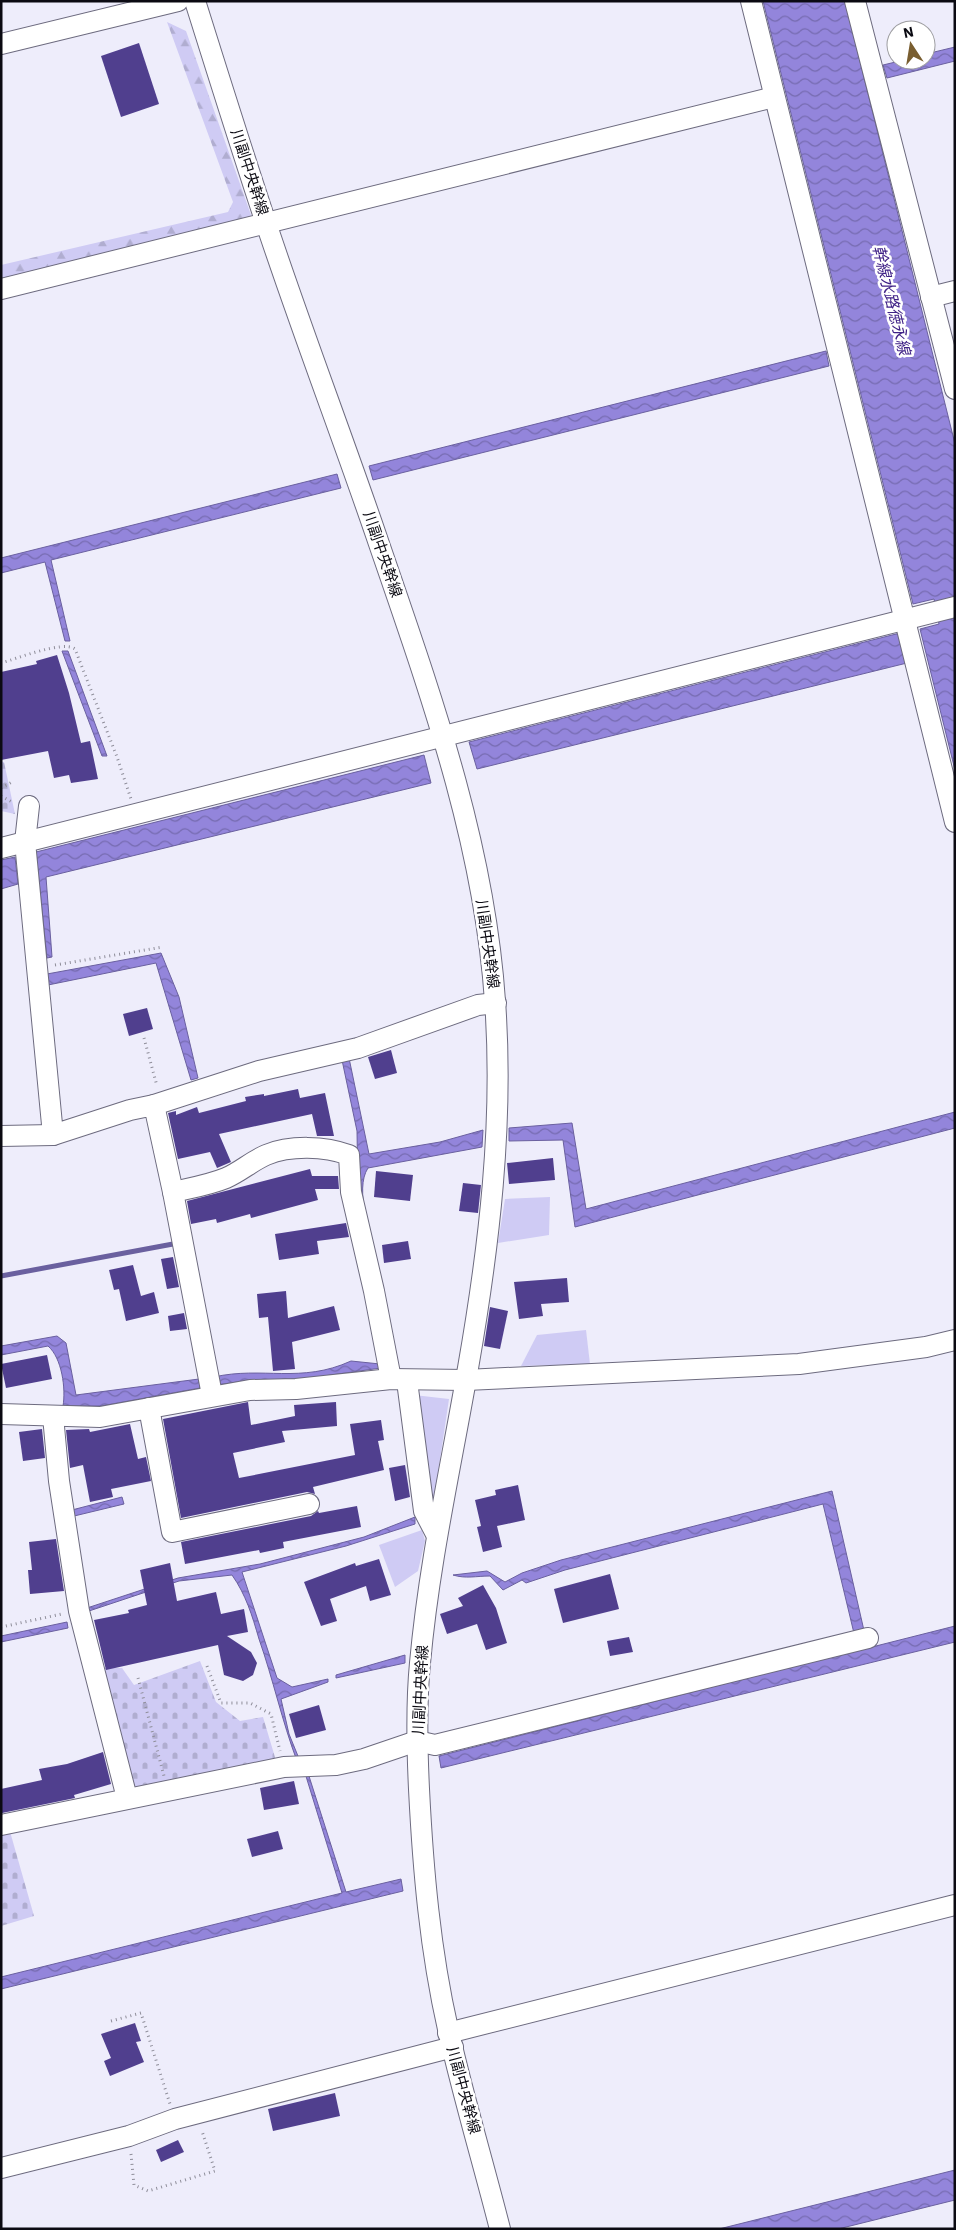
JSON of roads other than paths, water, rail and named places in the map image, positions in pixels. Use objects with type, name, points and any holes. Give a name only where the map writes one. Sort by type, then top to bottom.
[{"type":"street","points":[[1,44],[178,1]]},
{"type":"street","name":"川副中央幹線","points":[[195,1],[266,223],[445,736],[460,790],[478,875],[489,944],[496,1002],[495,1148],[486,1241],[466,1380],[437,1536],[419,1667],[417,1741],[429,1922],[451,2040],[500,2229]]},
{"type":"street","points":[[751,1],[955,822]]},
{"type":"street","points":[[855,1],[955,389]]},
{"type":"street","points":[[1,289],[774,97]]},
{"type":"street","points":[[931,297],[955,291]]},
{"type":"street","points":[[1,848],[955,607]]},
{"type":"street","points":[[29,806],[25,842],[53,1135]]},
{"type":"street","points":[[1,1136],[53,1135],[259,1071],[358,1048],[478,1005],[496,1002]]},
{"type":"street","points":[[158,1103],[212,1395]]},
{"type":"street","points":[[173,1192],[226,1178],[265,1156],[284,1149],[334,1149],[349,1155],[351,1192],[374,1291],[399,1380],[424,1512],[437,1536]]},
{"type":"street","points":[[1,1414],[100,1417],[212,1395],[250,1390],[296,1389],[399,1380],[466,1380],[799,1364],[926,1347],[955,1340]]},
{"type":"street","points":[[149,1408],[172,1532],[309,1504]]},
{"type":"street","points":[[53,1416],[58,1481],[79,1610],[127,1798]]},
{"type":"street","points":[[1,1825],[284,1767],[336,1765],[364,1759],[417,1741],[435,1745],[860,1640]]},
{"type":"street","points":[[1,2168],[129,2136],[175,2119],[451,2040],[955,1905]]},
{"type":"water","name":"幹線水路徳永線","points":[[763,1],[845,1],[955,444],[955,770],[920,629],[939,624],[934,599],[913,604]]},
{"type":"water","points":[[955,47],[955,61],[936,66],[936,52]]},
{"type":"water","points":[[886,64],[886,70],[919,70],[887,78],[883,65]]},
{"type":"water","points":[[826,351],[829,366],[373,480],[369,466]]},
{"type":"water","points":[[337,474],[341,488],[51,560],[70,641],[65,641],[45,562],[1,573],[1,558]]},
{"type":"water","points":[[900,633],[907,663],[477,769],[469,742]]},
{"type":"water","points":[[62,651],[68,651],[107,756],[102,756]]},
{"type":"water","points":[[424,755],[431,783],[46,877],[52,957],[47,958],[36,852]]},
{"type":"water","points":[[15,857],[18,884],[1,889],[1,860]]},
{"type":"water","points":[[161,953],[179,997],[198,1078],[191,1080],[156,963],[48,985],[47,974]]},
{"type":"water","points":[[349,1058],[369,1154],[440,1142],[483,1130],[482,1147],[368,1168],[364,1177],[363,1200],[377,1262],[358,1195],[357,1131],[342,1060]]},
{"type":"water","points":[[955,1112],[955,1128],[575,1227],[563,1140],[509,1141],[509,1128],[572,1123],[586,1209]]},
{"type":"water","points":[[57,1336],[66,1343],[76,1395],[199,1379],[200,1388],[101,1406],[63,1406],[64,1391],[60,1366],[53,1351],[48,1346],[1,1355],[1,1346]]},
{"type":"water","points":[[351,1361],[380,1364],[381,1368],[302,1379],[253,1380],[215,1385],[214,1377],[249,1373],[315,1372]]},
{"type":"water","points":[[832,1491],[868,1648],[955,1626],[955,1642],[441,1768],[439,1756],[858,1650],[823,1504],[565,1570],[526,1583],[522,1580],[503,1590],[490,1576],[467,1577],[453,1575],[487,1571],[505,1582],[522,1573],[561,1560]]},
{"type":"water","points":[[122,1497],[124,1504],[70,1517],[68,1511]]},
{"type":"water","points":[[415,1517],[415,1524],[346,1546],[242,1572],[277,1678],[292,1687],[328,1679],[328,1682],[281,1699],[289,1734],[300,1761],[297,1761],[292,1746],[251,1613],[232,1575],[179,1581],[89,1611],[87,1608],[178,1578],[260,1564],[364,1537]]},
{"type":"water","points":[[67,1622],[68,1628],[1,1642],[1,1636]]},
{"type":"water","points":[[405,1655],[405,1663],[336,1678],[336,1675]]},
{"type":"water","points":[[305,1773],[308,1773],[346,1892],[401,1879],[403,1891],[1,1989],[1,1977],[342,1893]]},
{"type":"water","points":[[955,2170],[955,2200],[838,2229],[719,2229]]},
{"type":"waterway","points":[[1,1276],[173,1244]]}]
